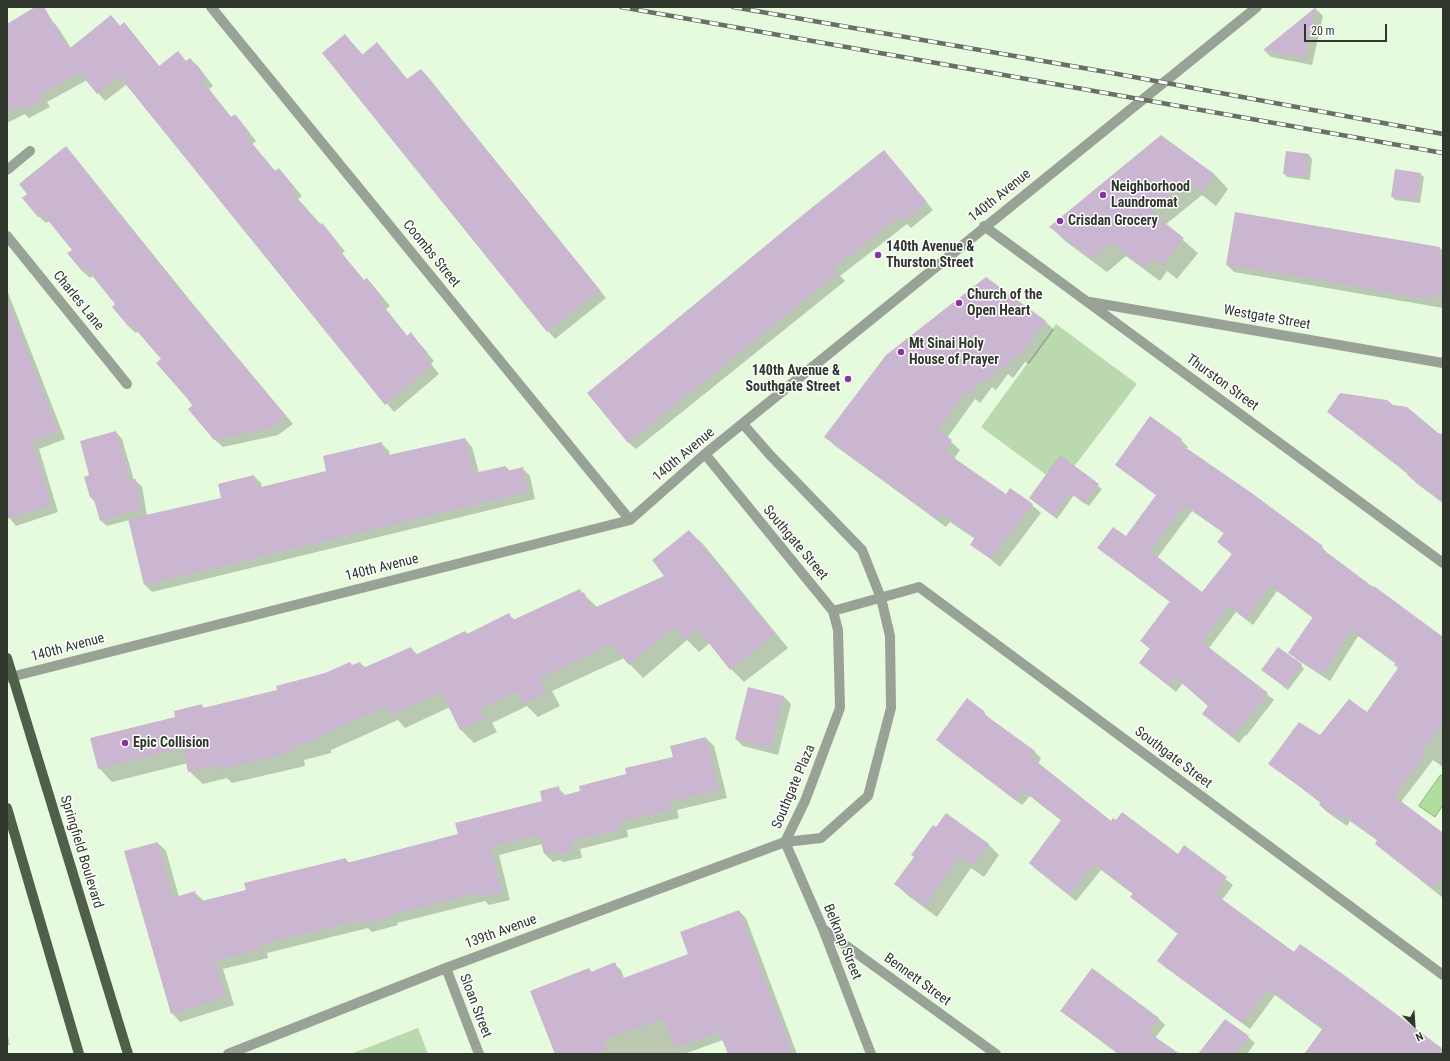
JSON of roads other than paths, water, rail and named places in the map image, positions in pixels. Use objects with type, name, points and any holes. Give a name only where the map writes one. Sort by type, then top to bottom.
[{"type":"main road","name":"Springfield Boulevard","points":[[7,658],[10,678],[128,1054]]},
{"type":"main road","points":[[7,808],[79,1054]]},
{"type":"street","name":"Coombs Street","points":[[211,7],[630,520]]},
{"type":"street","name":"140th Avenue","points":[[10,678],[630,520],[705,454],[984,226],[1257,7]]},
{"type":"street","points":[[7,170],[30,151]]},
{"type":"street","name":"Thurston Street","points":[[984,226],[1443,564]]},
{"type":"street","name":"Charles Lane","points":[[7,236],[127,384]]},
{"type":"street","name":"Westgate Street","points":[[1087,301],[1443,363]]},
{"type":"street","points":[[743,424],[862,550],[881,598]]},
{"type":"street","name":"Southgate Street","points":[[705,454],[834,611],[919,587],[1443,975]]},
{"type":"street","name":"Southgate Plaza","points":[[785,842],[821,838],[868,796],[892,708],[890,636],[881,598]]},
{"type":"street","name":"Southgate Plaza","points":[[785,842],[805,801],[840,708],[838,630],[834,611]]},
{"type":"street","name":"Belknap Street","points":[[785,842],[822,929],[871,1054]]},
{"type":"street","name":"139th Avenue","points":[[228,1054],[446,968],[785,842]]},
{"type":"street","name":"Bennett Street","points":[[822,929],[996,1054]]},
{"type":"street","name":"Sloan Street","points":[[446,968],[479,1054]]},
{"type":"railway","points":[[621,7],[1443,153]]},
{"type":"railway","points":[[733,7],[1112,73],[1443,134]]},
{"type":"place","name":"Neighborhood Laundromat","points":[[1103,195]]},
{"type":"place","name":"Crisdan Grocery","points":[[1060,221]]},
{"type":"place","name":"140th Avenue & Thurston Street","points":[[878,255]]},
{"type":"place","name":"Church of the Open Heart","points":[[959,303]]},
{"type":"place","name":"Mt Sinai Holy House of Prayer","points":[[901,352]]},
{"type":"place","name":"140th Avenue & Southgate Street","points":[[848,379]]},
{"type":"place","name":"Epic Collision","points":[[125,743]]}]
